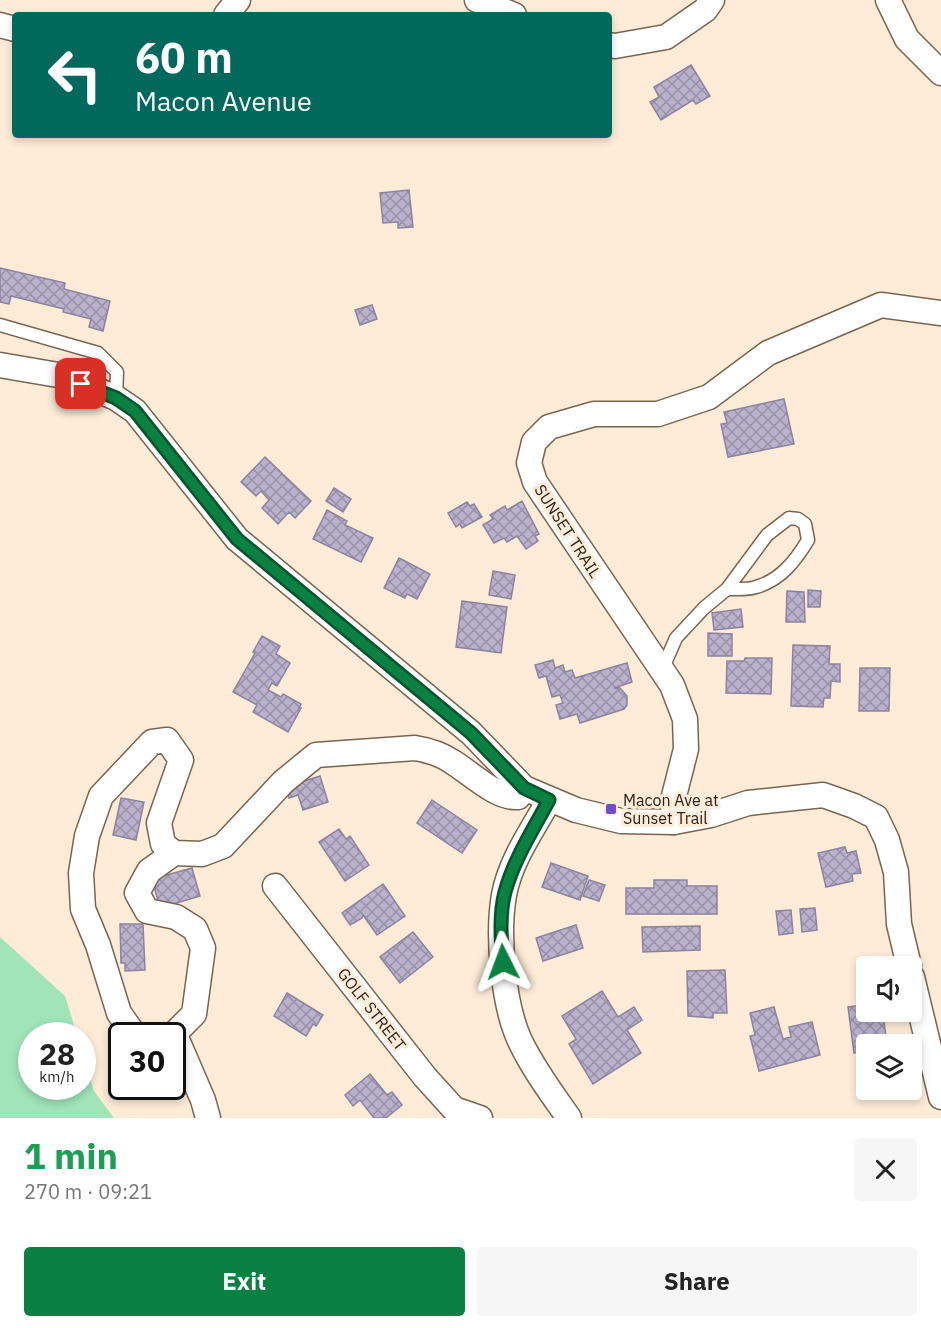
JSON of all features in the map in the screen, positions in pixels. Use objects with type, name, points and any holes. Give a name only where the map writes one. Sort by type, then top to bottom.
[{"type":"street","points":[[228,12],[238,0]]},
{"type":"street","points":[[477,0],[507,12]]},
{"type":"street","points":[[612,46],[666,37],[705,10],[712,0]]},
{"type":"street","points":[[888,0],[907,39],[941,73]]},
{"type":"street","name":"SUNSET TRAIL","points":[[674,822],[673,800],[686,749],[686,719],[672,685],[535,482],[530,463],[534,442],[549,427],[594,414],[658,414],[710,397],[768,352],[881,305],[941,313]]},
{"type":"street","points":[[0,365],[64,376],[116,398],[135,411],[237,539],[471,733],[524,788],[576,810],[621,821],[674,822],[748,803],[823,795],[855,806],[876,818],[887,840],[896,872],[899,924],[907,956]]},
{"type":"street","points":[[125,1022],[119,1013],[98,945],[83,909],[81,873],[87,836],[101,796],[152,742],[167,740],[181,760],[159,823],[163,844],[174,853],[202,854],[223,846],[283,782],[316,755],[415,748],[427,750],[450,760],[505,796],[518,797],[524,788]]},
{"type":"street","points":[[549,800],[517,859],[507,885],[504,894],[501,941],[508,1004],[520,1042],[544,1084],[569,1118]]},
{"type":"street","points":[[174,853],[149,871],[137,893],[147,911],[176,917],[195,928],[203,948],[194,1014],[186,1022]]},
{"type":"street","name":"GOLF STREET","points":[[275,886],[425,1077],[454,1109],[480,1118]]},
{"type":"street","points":[[922,1018],[941,1097]]},
{"type":"street","points":[[186,1062],[203,1100],[208,1118]]},
{"type":"lane","points":[[0,324],[98,353],[117,372],[116,398]]},
{"type":"lane","points":[[662,670],[676,638],[704,608],[728,589],[767,535],[789,518],[798,519],[806,524],[808,540],[798,556],[781,575],[756,588],[728,589]]},
{"type":"green space","points":[[0,937],[65,996],[73,1022],[18,1022],[18,1100],[96,1100],[96,1094],[114,1118],[0,1118]]},
{"type":"building","points":[[691,65],[710,96],[696,104],[693,100],[661,120],[650,102],[659,97],[654,87]]},
{"type":"building","points":[[409,190],[413,227],[398,228],[398,222],[383,223],[380,193]]},
{"type":"building","points":[[0,268],[65,283],[64,289],[110,301],[103,331],[89,327],[91,319],[63,312],[64,309],[11,296],[9,304],[0,302]]},
{"type":"building","points":[[372,305],[377,319],[360,325],[355,310]]},
{"type":"building","points":[[784,399],[794,444],[728,457],[721,424],[727,423],[724,412]]},
{"type":"building","points":[[265,457],[311,501],[295,518],[289,512],[278,524],[262,508],[269,500],[261,491],[256,496],[241,482]]},
{"type":"building","points":[[334,488],[351,499],[343,512],[326,501]]},
{"type":"building","points":[[522,501],[539,534],[535,536],[538,541],[526,549],[517,536],[507,542],[504,538],[494,543],[483,525],[493,519],[490,515],[505,506],[507,510]]},
{"type":"building","points":[[467,502],[470,506],[474,504],[482,517],[462,528],[460,524],[456,527],[448,513]]},
{"type":"building","points":[[327,510],[347,521],[345,525],[373,538],[361,562],[313,539]]},
{"type":"building","points":[[399,558],[430,574],[417,599],[407,594],[405,598],[384,588]]},
{"type":"building","points":[[493,571],[515,575],[511,599],[489,595]]},
{"type":"building","points":[[808,590],[821,591],[820,607],[808,607]]},
{"type":"building","points":[[787,591],[804,592],[805,622],[786,622]]},
{"type":"building","points":[[462,601],[507,607],[501,653],[456,647]]},
{"type":"building","points":[[741,609],[743,627],[714,630],[712,613]]},
{"type":"building","points":[[708,633],[732,634],[732,656],[708,656]]},
{"type":"building","points":[[262,636],[280,646],[276,654],[290,663],[277,686],[272,683],[268,690],[281,697],[283,694],[301,704],[288,732],[253,712],[257,705],[233,692]]},
{"type":"building","points":[[793,645],[830,646],[829,664],[840,664],[840,682],[831,681],[830,698],[824,698],[823,707],[791,706]]},
{"type":"building","points":[[745,658],[772,658],[771,694],[726,693],[727,661],[744,661]]},
{"type":"building","points":[[553,660],[555,668],[563,665],[565,672],[572,670],[575,678],[627,663],[632,682],[614,688],[620,688],[627,696],[627,705],[624,709],[580,723],[577,714],[560,719],[556,705],[563,703],[560,695],[552,697],[546,676],[539,678],[535,665]]},
{"type":"building","points":[[860,668],[890,668],[889,711],[859,711]]},
{"type":"building","points":[[320,776],[328,802],[303,810],[298,795],[289,798],[286,787]]},
{"type":"building","points":[[121,798],[144,802],[136,840],[113,835]]},
{"type":"building","points":[[432,800],[477,830],[462,853],[417,823]]},
{"type":"building","points":[[339,829],[346,839],[350,836],[369,865],[345,881],[319,842]]},
{"type":"building","points":[[845,847],[847,853],[856,851],[861,873],[852,874],[853,881],[826,887],[818,853]]},
{"type":"building","points":[[551,863],[588,876],[580,900],[542,887]]},
{"type":"building","points":[[192,868],[200,896],[160,908],[152,879]]},
{"type":"building","points":[[589,880],[605,885],[599,901],[583,896]]},
{"type":"building","points":[[654,880],[687,880],[687,886],[717,886],[717,914],[626,914],[626,888],[654,888]]},
{"type":"building","points":[[383,884],[405,916],[377,935],[363,915],[350,925],[342,913]]},
{"type":"building","points":[[815,908],[817,930],[802,932],[800,909]]},
{"type":"building","points":[[791,910],[793,933],[779,935],[776,911]]},
{"type":"building","points":[[120,924],[143,924],[145,970],[125,971],[125,963],[121,963]]},
{"type":"building","points":[[576,925],[583,948],[543,961],[536,938]]},
{"type":"building","points":[[700,926],[700,950],[643,952],[642,927]]},
{"type":"building","points":[[413,932],[433,957],[400,983],[380,957]]},
{"type":"building","points":[[725,970],[727,1013],[713,1013],[713,1018],[688,1016],[687,971]]},
{"type":"building","points":[[602,991],[618,1017],[634,1007],[642,1020],[627,1030],[641,1053],[593,1084],[569,1044],[576,1039],[562,1016]]},
{"type":"building","points":[[287,993],[323,1015],[316,1026],[313,1024],[306,1036],[274,1016]]},
{"type":"building","points":[[856,1006],[856,1022],[884,1022],[886,1034],[856,1034],[856,1053],[854,1053],[848,1007]]},
{"type":"building","points":[[774,1007],[783,1039],[791,1037],[789,1027],[812,1022],[820,1055],[759,1071],[750,1036],[755,1035],[750,1013]]},
{"type":"building","points":[[370,1074],[387,1095],[392,1092],[402,1105],[386,1118],[374,1118],[360,1100],[353,1106],[345,1095]]},
{"type":"place","name":"Macon Ave at Sunset Trail","points":[[611,809]]},
{"type":"route","points":[[81,384],[116,398],[135,411],[237,539],[471,733],[524,788],[549,800],[517,859],[504,894],[501,941],[503,962]]}]
